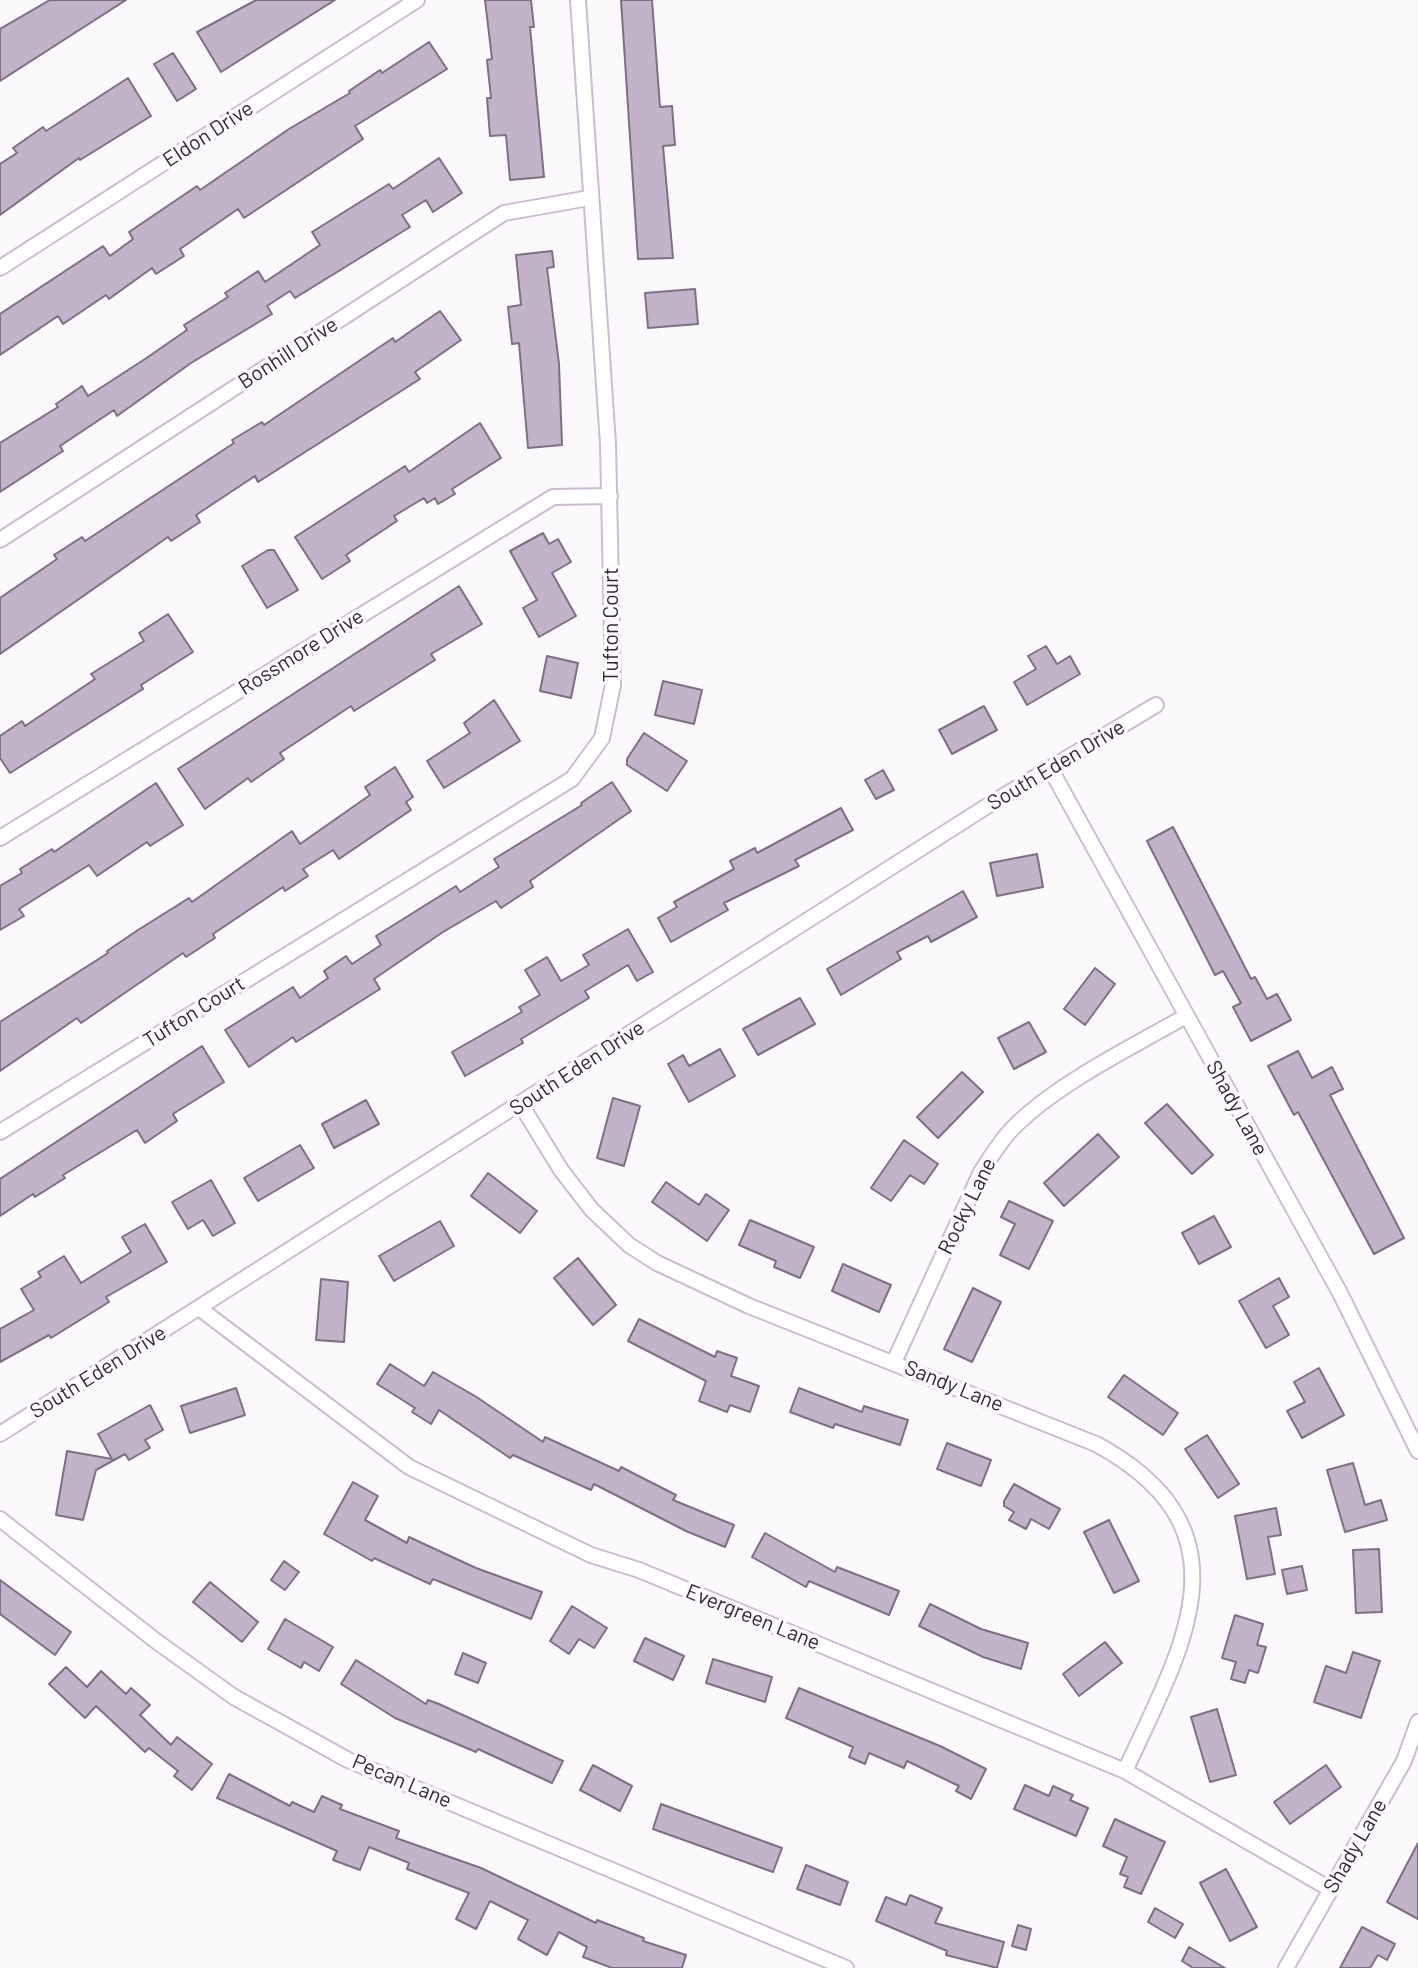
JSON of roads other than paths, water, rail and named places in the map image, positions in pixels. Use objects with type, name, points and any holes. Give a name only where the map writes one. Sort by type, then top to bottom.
[{"type":"street","name":"Eldon Drive","points":[[0,268],[417,0]]},
{"type":"street","name":"Tufton Court","points":[[0,1132],[572,779],[602,738],[613,685],[610,496],[578,0]]},
{"type":"street","name":"Bonhill Drive","points":[[0,540],[505,213],[589,198]]},
{"type":"street","name":"Rossmore Drive","points":[[0,838],[553,497],[610,496]]},
{"type":"street","name":"South Eden Drive","points":[[0,1434],[1050,768],[1156,705]]},
{"type":"street","name":"Shady Lane","points":[[1050,768],[1340,1293],[1418,1451]]},
{"type":"street","name":"Rocky Lane","points":[[894,1362],[981,1172],[1004,1137],[1049,1098],[1186,1016]]},
{"type":"street","name":"Sandy Lane","points":[[520,1103],[561,1170],[592,1210],[643,1255],[749,1306],[1104,1448],[1138,1472],[1173,1508],[1181,1523],[1193,1572],[1192,1606],[1171,1670],[1125,1772]]},
{"type":"street","name":"Evergreen Lane","points":[[199,1308],[381,1449],[409,1467],[484,1506],[591,1555],[652,1575],[1125,1772],[1330,1889]]},
{"type":"street","name":"Pecan Lane","points":[[0,1519],[156,1641],[234,1697],[348,1760],[846,1968]]},
{"type":"street","name":"Shady Lane","points":[[1286,1968],[1404,1761],[1418,1722]]}]
